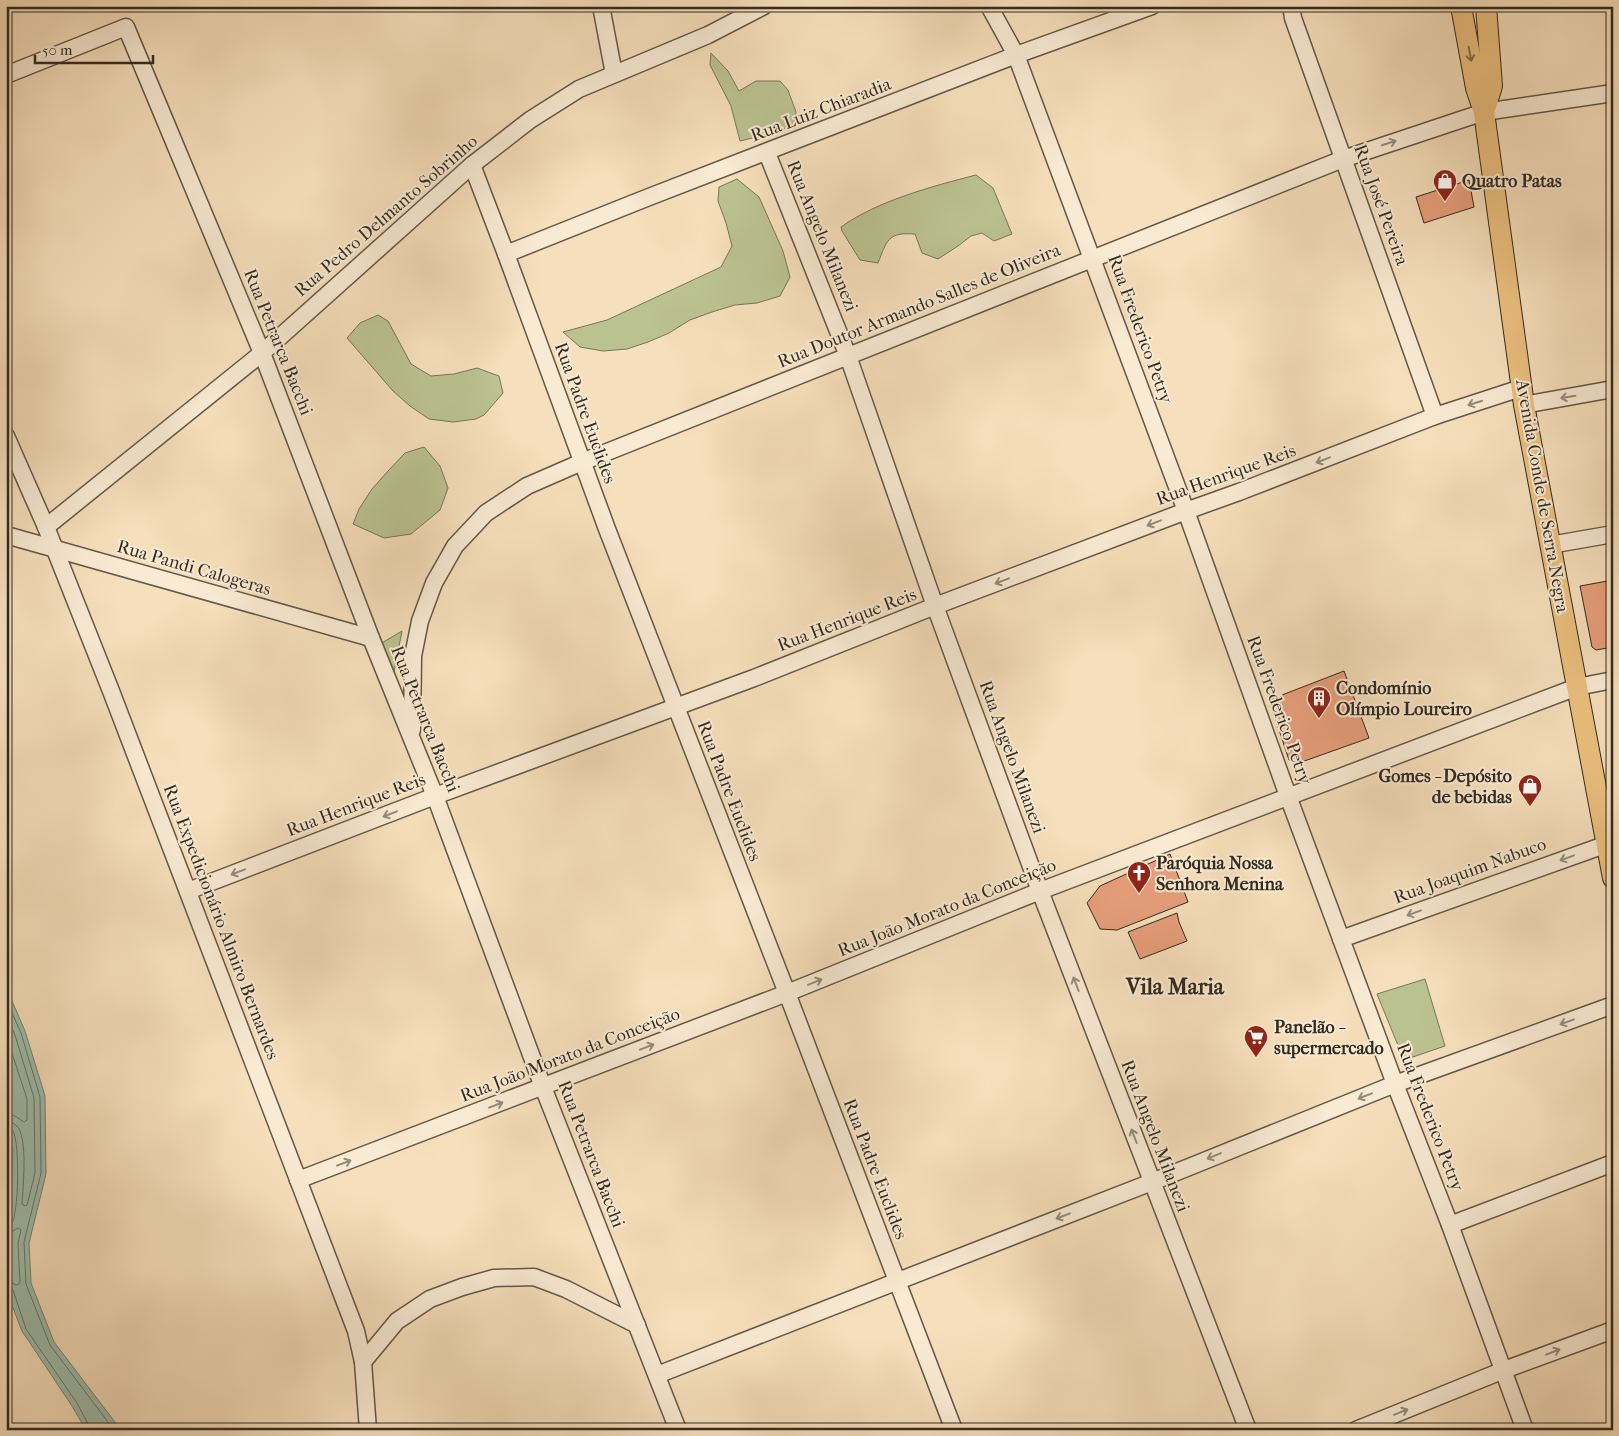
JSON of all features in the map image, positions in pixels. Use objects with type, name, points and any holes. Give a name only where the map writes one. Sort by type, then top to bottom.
[{"type":"main road","name":"Avenida Conde de Serra Negra","points":[[1461,6],[1476,88],[1484,112],[1523,397],[1550,545],[1609,843],[1613,878]]},
{"type":"main road","name":"Avenida Conde de Serra Negra","points":[[1484,112],[1492,86],[1486,6]]},
{"type":"street","points":[[601,6],[614,74]]},
{"type":"street","name":"Rua Pedro Delmanto Sobrinho","points":[[46,527],[262,353],[472,165],[530,120],[579,89],[708,35],[764,6]]},
{"type":"street","name":"Rua Frederico Petry","points":[[989,6],[1016,56],[1093,259],[1288,796],[1395,1084],[1450,1225],[1525,1430]]},
{"type":"street","name":"Rua Luiz Chiaradia","points":[[506,254],[1016,56],[1152,6]]},
{"type":"street","name":"Rua José Pereira","points":[[1292,6],[1293,18],[1435,416]]},
{"type":"street","name":"Rua Petrarca Bacchi","points":[[6,75],[126,27],[262,353],[371,638],[435,796],[543,1087],[678,1430]]},
{"type":"street","name":"Rua Doutor Armando Salles de Oliveira","points":[[412,739],[413,656],[420,621],[434,583],[455,546],[486,513],[528,486],[582,462],[1343,159],[1484,112],[1613,93]]},
{"type":"street","name":"Rua Angelo Milanezi","points":[[767,152],[848,356],[935,606],[1040,892],[1248,1430]]},
{"type":"street","name":"Rua Padre Euclides","points":[[472,165],[582,462],[954,1430]]},
{"type":"street","name":"Rua Henrique Reis","points":[[188,892],[435,796],[763,674],[935,606],[1435,416],[1523,397],[1613,389]]},
{"type":"street","name":"Rua Expedicionário Almiro Bernardes","points":[[6,436],[46,527],[112,691],[356,1331],[363,1362],[368,1430]]},
{"type":"street","points":[[1550,545],[1613,534]]},
{"type":"street","name":"Rua Pandi Calogeras","points":[[6,535],[371,638]]},
{"type":"street","name":"Rua João Morato da Conceição","points":[[298,1180],[787,993],[1288,796],[1578,687],[1613,680]]},
{"type":"street","name":"Rua Joaquim Nabuco","points":[[1341,939],[1609,843]]},
{"type":"street","points":[[657,1376],[1152,1182],[1395,1084],[1613,1005]]},
{"type":"street","points":[[1450,1225],[1613,1163]]},
{"type":"street","points":[[363,1362],[397,1321],[430,1299],[494,1278],[534,1277],[566,1289],[637,1325]]},
{"type":"street","points":[[1356,1430],[1504,1370],[1613,1330]]},
{"type":"green space","points":[[711,53],[728,71],[739,91],[756,81],[780,81],[788,90],[796,112],[793,125],[773,133],[740,141],[731,106],[710,65]]},
{"type":"green space","points":[[976,175],[993,188],[1012,234],[994,241],[982,233],[971,236],[938,259],[922,253],[915,234],[899,234],[887,243],[878,263],[860,260],[842,231],[841,227],[871,209],[924,189]]},
{"type":"green space","points":[[737,179],[759,197],[783,251],[790,277],[780,296],[757,303],[735,305],[712,312],[690,320],[669,333],[627,349],[603,351],[580,347],[563,332],[607,320],[721,267],[732,246],[718,201],[719,187]]},
{"type":"green space","points":[[378,315],[388,321],[411,364],[431,376],[454,374],[477,368],[499,376],[503,393],[484,415],[476,419],[453,422],[429,419],[393,391],[347,338],[360,323]]},
{"type":"green space","points":[[424,447],[440,466],[448,488],[440,510],[411,534],[384,538],[353,524],[359,509],[372,489],[388,471],[405,453]]},
{"type":"green space","points":[[402,631],[393,677],[380,644]]},
{"type":"green space","points":[[1425,979],[1445,1046],[1404,1060],[1377,994]]},
{"type":"water","points":[[6,987],[25,1031],[45,1096],[46,1174],[29,1243],[31,1283],[54,1342],[121,1430],[86,1430],[22,1331],[10,1300],[6,1283],[6,1237],[11,1206],[13,1149],[6,1122]]},
{"type":"building","name":"Quatro Patas","points":[[1469,180],[1474,207],[1424,223],[1416,197]]},
{"type":"building","points":[[1613,580],[1613,647],[1596,650],[1592,647],[1580,586]]},
{"type":"building","name":"Condomínio Olímpio Loureiro","points":[[1344,671],[1369,738],[1296,764],[1289,760],[1269,700]]},
{"type":"building","name":"Paróquia Nossa Senhora Menina","points":[[1170,854],[1188,902],[1117,930],[1100,929],[1087,903],[1100,886]]},
{"type":"building","points":[[1177,913],[1187,941],[1140,959],[1128,932]]},
{"type":"place","name":"Quatro Patas","points":[[1445,202]]},
{"type":"place","name":"Condomínio Olímpio Loureiro","points":[[1319,719]]},
{"type":"place","name":"Gomes - Depósito de bebidas","points":[[1530,807]]},
{"type":"place","name":"Paróquia Nossa Senhora Menina","points":[[1139,894]]},
{"type":"place","name":"Panelão - supermercado","points":[[1256,1058]]},
{"type":"district","name":"Vila Maria","points":[[1175,987]]}]
